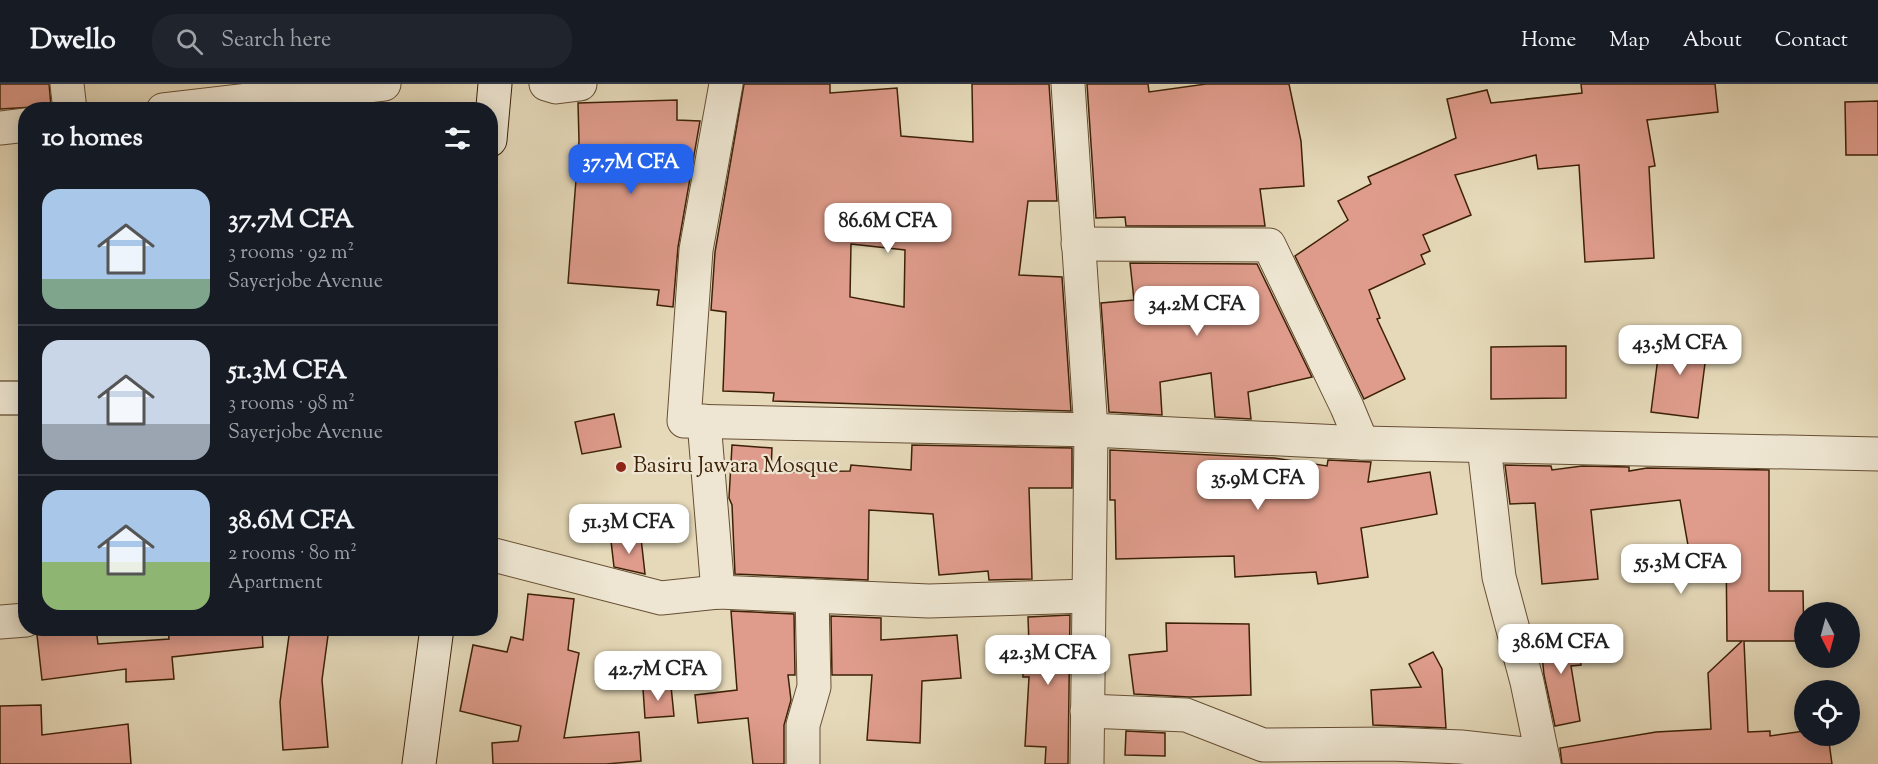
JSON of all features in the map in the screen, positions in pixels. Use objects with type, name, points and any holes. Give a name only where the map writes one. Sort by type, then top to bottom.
[{"type":"street","points":[[67,84],[69,102]]},
{"type":"street","points":[[205,102],[262,91],[384,84]]},
{"type":"street","points":[[493,102],[495,84]]},
{"type":"street","points":[[726,84],[696,250],[684,421],[1091,430],[1362,443],[1878,454]]},
{"type":"street","points":[[1068,84],[1091,430],[1087,764]]},
{"type":"street","points":[[0,128],[18,126]]},
{"type":"street","points":[[1078,244],[1269,245],[1362,443]]},
{"type":"street","points":[[0,398],[18,398]]},
{"type":"street","points":[[704,421],[718,592]]},
{"type":"street","points":[[1087,711],[1186,715],[1263,745],[1390,744],[1461,747],[1543,760],[1499,577],[1484,446]]},
{"type":"street","points":[[498,556],[661,598],[718,592],[929,601],[1088,596]]},
{"type":"street","points":[[803,764],[803,725],[814,687],[812,596]]},
{"type":"street","points":[[0,622],[18,621]]},
{"type":"street","points":[[419,764],[436,636]]},
{"type":"street","points":[[1230,732],[1239,764]]},
{"type":"building","points":[[0,84],[49,84],[51,102],[18,102],[18,108],[0,109]]},
{"type":"building","points":[[744,84],[830,84],[830,93],[897,88],[901,136],[973,142],[972,84],[1049,84],[1057,201],[1028,201],[1019,275],[1062,277],[1071,411],[773,401],[774,393],[723,391],[726,312],[711,310],[715,252]],"holes":[[[851,244],[905,250],[904,307],[850,297]]]},
{"type":"building","points":[[1087,84],[1148,84],[1149,92],[1206,84],[1289,84],[1301,141],[1304,186],[1260,189],[1265,226],[1126,226],[1125,217],[1096,218]]},
{"type":"building","points":[[1581,84],[1715,84],[1718,112],[1647,120],[1655,166],[1649,167],[1654,258],[1585,262],[1579,165],[1538,169],[1536,155],[1455,175],[1471,215],[1423,235],[1430,251],[1421,255],[1425,264],[1369,290],[1380,318],[1377,319],[1405,379],[1364,399],[1295,256],[1348,220],[1338,201],[1371,184],[1368,177],[1456,138],[1447,99],[1487,90],[1491,103],[1582,93]]},
{"type":"building","points":[[677,100],[677,120],[700,121],[678,247],[673,307],[657,305],[659,290],[568,283],[579,141],[578,103]]},
{"type":"building","points":[[1878,101],[1878,155],[1846,155],[1845,102]]},
{"type":"building","points":[[1130,263],[1257,264],[1312,377],[1248,392],[1251,419],[1215,417],[1211,373],[1160,382],[1162,415],[1109,412],[1101,303],[1134,300]]},
{"type":"building","points":[[1661,334],[1708,340],[1698,418],[1651,412]]},
{"type":"building","points":[[1566,346],[1566,398],[1491,399],[1491,347]]},
{"type":"building","points":[[614,414],[621,447],[582,454],[575,422]]},
{"type":"building","points":[[732,445],[772,448],[771,472],[850,471],[851,465],[911,470],[912,445],[1072,448],[1072,488],[1029,488],[1032,579],[989,580],[988,571],[939,575],[933,514],[869,510],[868,580],[735,574],[732,505],[729,498]]},
{"type":"building","points":[[1110,450],[1274,458],[1327,466],[1328,460],[1371,462],[1368,482],[1430,472],[1437,514],[1361,528],[1368,577],[1318,584],[1316,572],[1235,577],[1234,556],[1116,559],[1115,500],[1110,500]]},
{"type":"building","points":[[1505,465],[1551,466],[1552,470],[1582,466],[1629,467],[1629,471],[1647,468],[1769,470],[1769,591],[1803,591],[1803,602],[1794,602],[1794,641],[1744,641],[1748,732],[1770,731],[1770,736],[1794,732],[1794,746],[1830,746],[1832,764],[1562,764],[1560,748],[1656,732],[1711,729],[1708,673],[1742,641],[1727,641],[1726,545],[1689,551],[1680,500],[1591,510],[1598,579],[1542,584],[1535,503],[1510,504]]},
{"type":"building","points":[[641,538],[645,574],[614,567],[611,541]]},
{"type":"building","points":[[528,594],[574,599],[568,650],[579,653],[564,738],[639,732],[641,761],[606,764],[493,764],[492,743],[518,741],[521,726],[460,711],[473,645],[507,652],[511,637],[523,640]]},
{"type":"building","points":[[731,611],[794,614],[795,675],[788,675],[791,700],[784,725],[784,764],[753,764],[748,718],[698,723],[695,695],[737,690]]},
{"type":"building","points":[[1070,615],[1068,764],[1045,764],[1046,747],[1025,746],[1029,677],[1023,677],[1022,646],[1029,645],[1028,617]]},
{"type":"building","points":[[831,616],[881,618],[881,640],[957,635],[961,678],[922,681],[920,743],[867,740],[872,675],[832,675]]},
{"type":"building","points":[[1166,623],[1249,624],[1251,695],[1189,697],[1134,694],[1129,655],[1167,651]]},
{"type":"building","points":[[1577,632],[1581,665],[1571,666],[1580,721],[1555,726],[1544,675],[1540,636]]},
{"type":"building","points":[[37,636],[97,636],[98,644],[169,639],[169,636],[262,636],[263,647],[172,657],[174,679],[126,682],[126,669],[42,680]]},
{"type":"building","points":[[289,636],[328,636],[322,680],[328,747],[283,750],[280,702]]},
{"type":"building","points":[[1433,652],[1442,669],[1446,728],[1373,725],[1371,690],[1421,687],[1409,664]]},
{"type":"building","points":[[671,686],[674,716],[645,718],[643,689]]},
{"type":"building","points":[[41,705],[42,735],[128,724],[131,764],[0,764],[0,706]]},
{"type":"building","points":[[1126,731],[1165,733],[1165,756],[1125,755]]},
{"type":"place","name":"Basiru Jawara Mosque","points":[[621,467]]}]
